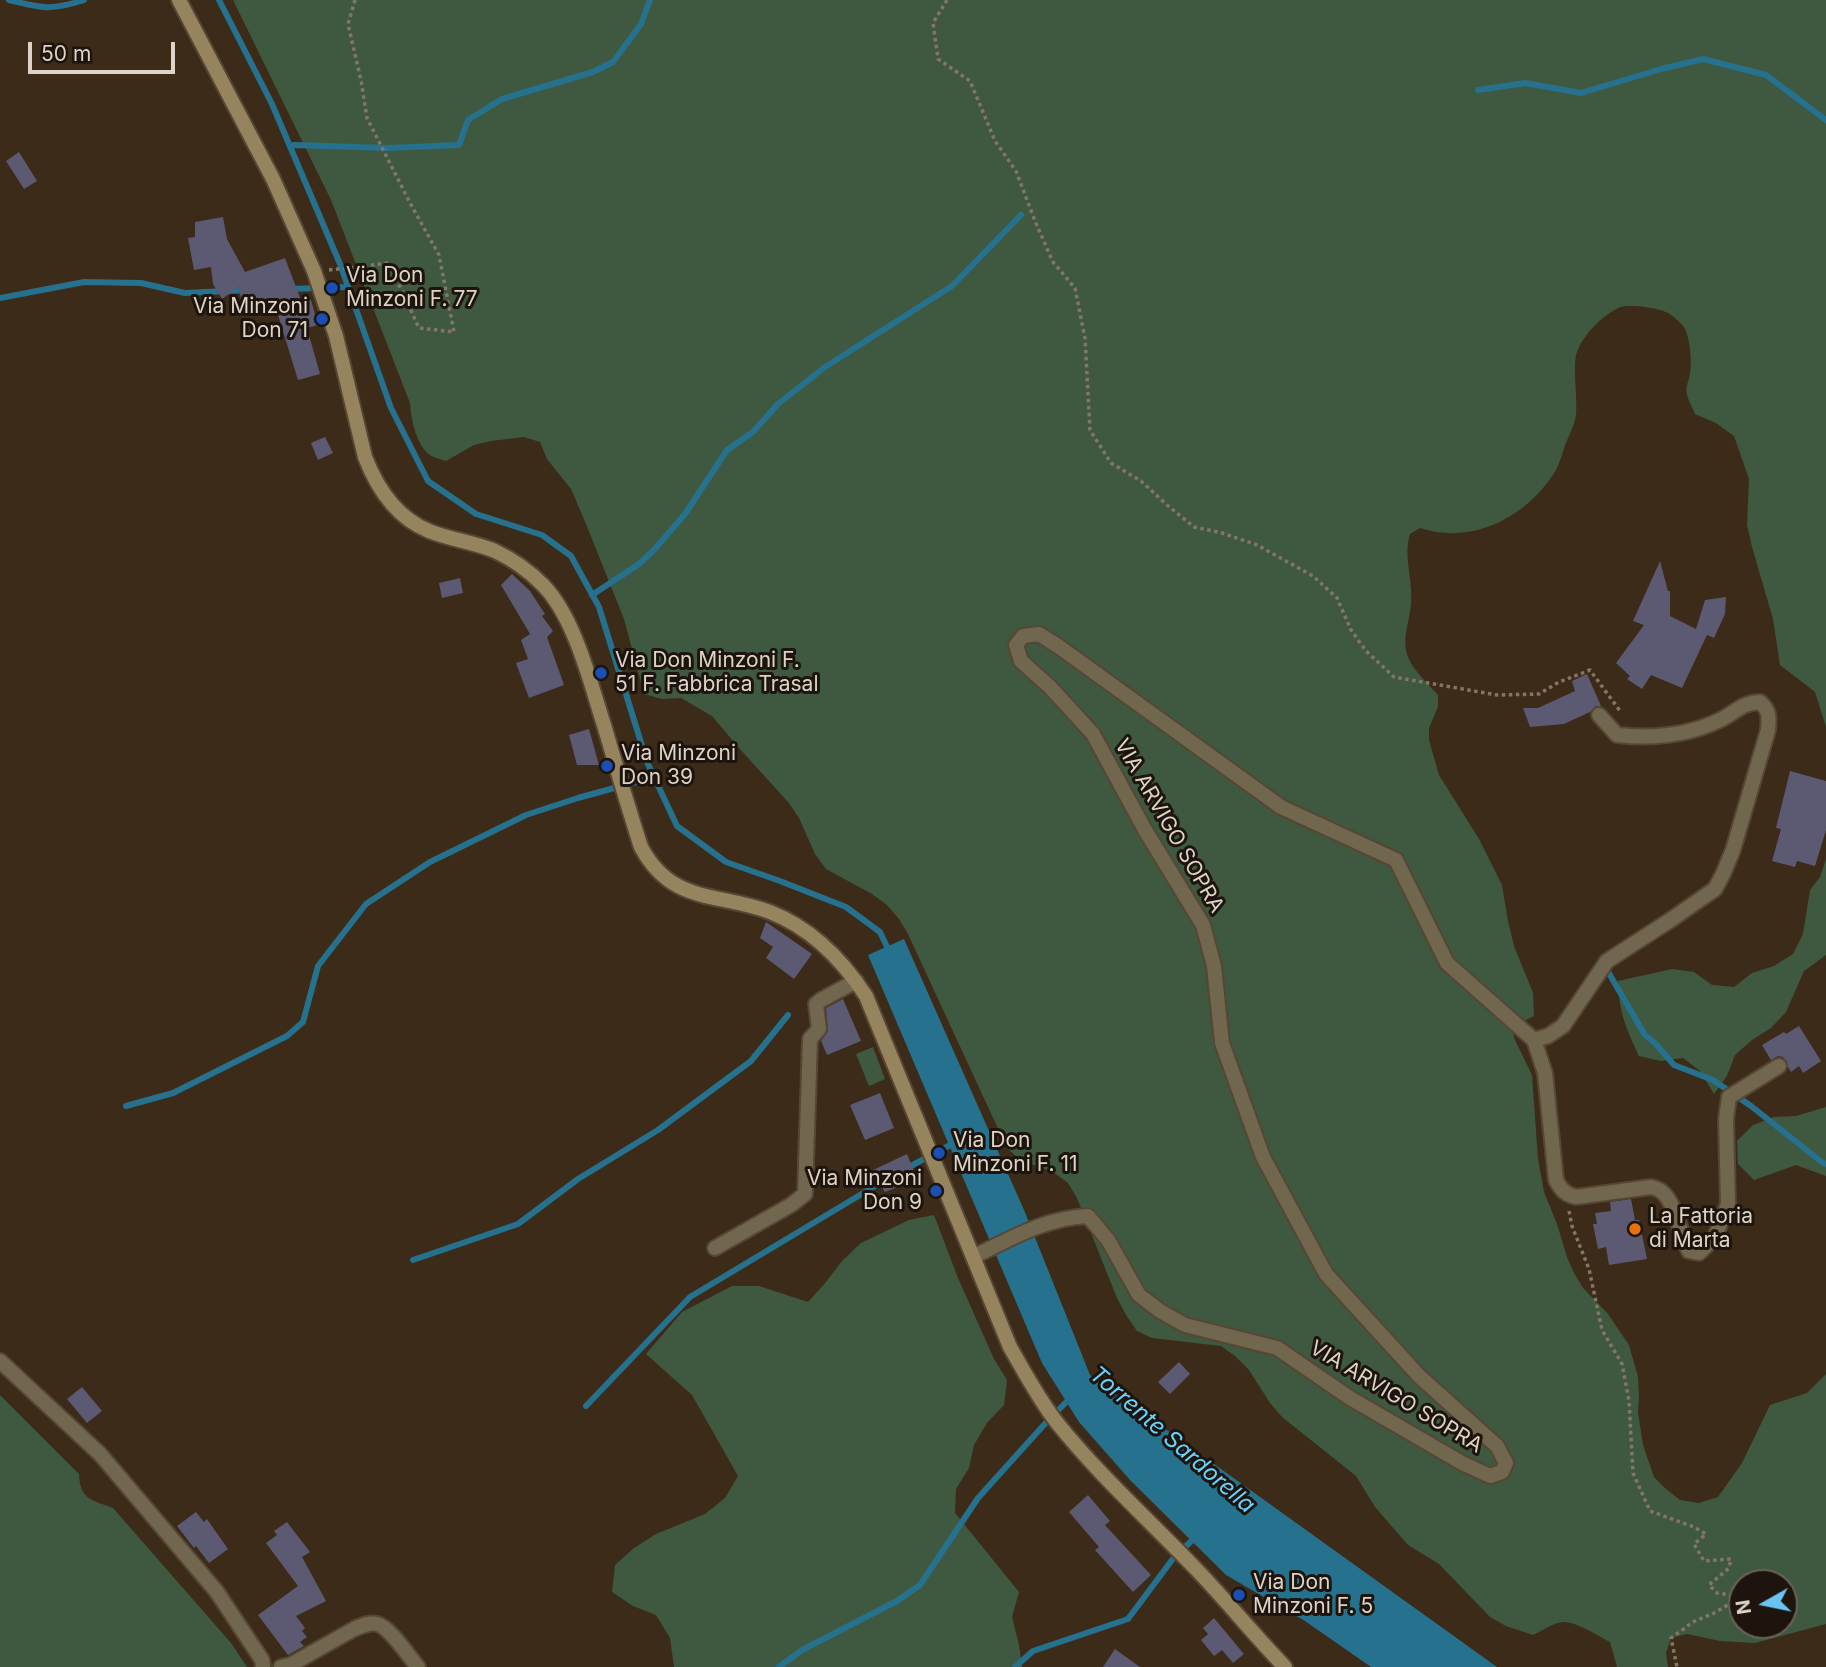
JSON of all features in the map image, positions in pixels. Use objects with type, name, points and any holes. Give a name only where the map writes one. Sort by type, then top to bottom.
[{"type":"main road","points":[[179,0],[273,179],[314,271],[336,336],[365,457],[380,489],[390,503],[429,531],[496,552],[522,568],[543,586],[560,608],[586,667],[641,847],[648,860],[667,881],[693,894],[754,906],[773,913],[797,926],[845,965],[866,996],[978,1254],[1010,1347],[1042,1402],[1121,1495],[1192,1565],[1285,1667]]},
{"type":"street","name":"VIA ARVIGO SOPRA","points":[[978,1254],[1045,1222],[1088,1216],[1108,1240],[1139,1295],[1160,1311],[1185,1325],[1277,1348],[1350,1398],[1462,1463],[1490,1476],[1502,1472],[1506,1463],[1497,1446],[1419,1376],[1326,1274],[1263,1157],[1222,1043],[1214,966],[1203,925],[1145,830],[1093,734],[1050,687],[1021,661],[1016,645],[1023,636],[1040,635],[1058,646],[1281,807],[1396,860],[1447,963],[1534,1040]]},
{"type":"street","points":[[1599,715],[1617,736],[1650,738],[1684,733],[1720,720],[1748,703],[1759,702],[1766,708],[1769,717],[1768,730],[1733,850],[1715,889],[1607,961],[1563,1026],[1548,1036],[1534,1040],[1545,1073],[1556,1181],[1566,1195],[1576,1197],[1651,1187],[1662,1191],[1671,1202],[1683,1241],[1689,1251],[1699,1253],[1715,1237],[1728,1204],[1726,1119],[1729,1097],[1779,1066]]},
{"type":"street","points":[[715,1248],[791,1205],[805,1194],[810,1039],[819,1029],[816,1004],[856,981]]},
{"type":"street","points":[[0,1361],[100,1454],[217,1592],[262,1660],[263,1667]]},
{"type":"street","points":[[281,1667],[290,1665],[354,1629],[377,1624],[387,1630],[418,1667]]},
{"type":"path","points":[[314,271],[389,263],[419,328],[454,332],[439,255],[367,118],[348,24],[355,0]]},
{"type":"path","points":[[947,0],[933,23],[938,59],[970,82],[995,141],[1016,171],[1053,262],[1075,288],[1085,338],[1090,430],[1111,463],[1141,481],[1194,527],[1257,545],[1313,576],[1337,598],[1351,630],[1366,651],[1394,677],[1497,695],[1539,694],[1559,682],[1590,670],[1636,737]]},
{"type":"path","points":[[1566,1195],[1572,1226],[1589,1269],[1602,1330],[1622,1364],[1629,1401],[1633,1473],[1650,1511],[1706,1534],[1694,1544],[1704,1561],[1731,1559],[1729,1568],[1709,1585],[1717,1593],[1731,1595],[1731,1603],[1693,1622],[1671,1638],[1677,1667]]},
{"type":"green space","points":[[233,0],[1826,0],[1826,727],[1815,692],[1780,665],[1773,619],[1747,525],[1749,479],[1734,436],[1716,423],[1695,414],[1687,392],[1691,363],[1686,331],[1670,314],[1652,308],[1631,306],[1614,310],[1601,319],[1584,339],[1576,358],[1576,415],[1573,427],[1555,472],[1527,504],[1495,524],[1477,530],[1459,533],[1420,528],[1410,534],[1407,551],[1411,603],[1405,643],[1408,657],[1414,667],[1438,695],[1438,707],[1429,728],[1429,740],[1439,775],[1479,839],[1502,885],[1514,946],[1533,993],[1534,1016],[1513,1026],[1514,1038],[1532,1075],[1538,1159],[1544,1192],[1574,1273],[1583,1288],[1608,1314],[1629,1345],[1638,1377],[1638,1412],[1643,1445],[1654,1477],[1680,1500],[1699,1503],[1718,1497],[1742,1463],[1770,1405],[1807,1393],[1826,1374],[1826,1624],[1798,1631],[1798,1569],[1728,1569],[1728,1639],[1770,1639],[1755,1643],[1720,1641],[1687,1634],[1671,1638],[1666,1653],[1668,1667],[1617,1667],[1610,1642],[1581,1627],[1564,1622],[1556,1623],[1533,1635],[1506,1626],[1490,1617],[1439,1564],[1408,1545],[1375,1507],[1356,1476],[1282,1417],[1249,1370],[1235,1356],[1221,1346],[1152,1338],[1137,1331],[1117,1298],[1077,1198],[1068,1183],[1053,1172],[1020,1160],[1007,1148],[899,919],[887,905],[872,894],[826,869],[815,854],[789,803],[712,716],[681,698],[662,699],[644,694],[624,619],[586,524],[571,489],[547,459],[540,442],[524,437],[491,441],[474,445],[446,461],[436,458],[421,445],[413,424],[410,403],[331,200]]},
{"type":"green space","points":[[1826,859],[1826,955],[1804,971],[1786,1012],[1771,1028],[1735,1055],[1727,1076],[1714,1094],[1700,1071],[1683,1058],[1661,1061],[1639,1056],[1624,1020],[1618,981],[1672,969],[1694,972],[1712,985],[1734,987],[1752,973],[1774,966],[1793,954],[1803,934],[1810,890],[1820,877]]},
{"type":"green space","points":[[873,1047],[885,1079],[869,1086],[856,1054]]},
{"type":"green space","points":[[1826,1107],[1826,1176],[1796,1165],[1754,1180],[1738,1164],[1737,1141],[1753,1125],[1774,1117],[1796,1116]]},
{"type":"green space","points":[[934,1215],[958,1278],[994,1359],[1007,1380],[1004,1405],[987,1423],[974,1445],[969,1468],[956,1489],[955,1513],[1019,1592],[1012,1617],[1022,1667],[674,1667],[670,1638],[656,1615],[633,1606],[612,1592],[615,1565],[634,1548],[656,1534],[705,1514],[725,1498],[738,1476],[692,1395],[646,1354],[682,1312],[732,1286],[759,1286],[808,1302],[842,1261],[861,1243],[909,1220]]},
{"type":"green space","points":[[0,1395],[79,1474],[82,1489],[88,1498],[113,1508],[231,1643],[247,1667],[0,1667]]},
{"type":"water","points":[[904,939],[1024,1210],[1090,1375],[1497,1667],[1371,1667],[1305,1621],[1226,1575],[1130,1480],[1079,1422],[1042,1363],[868,955]]},
{"type":"building","points":[[19,152],[37,181],[24,189],[6,161]]},
{"type":"building","points":[[223,217],[227,239],[245,272],[285,258],[302,303],[311,300],[318,325],[307,328],[320,374],[298,380],[274,302],[243,313],[239,287],[222,299],[213,284],[211,267],[194,270],[188,238],[195,237],[195,222]]},
{"type":"building","points":[[325,437],[333,453],[318,460],[311,443]]},
{"type":"building","points":[[1660,561],[1670,591],[1670,616],[1696,629],[1705,600],[1726,597],[1725,614],[1714,638],[1707,635],[1682,688],[1651,675],[1642,689],[1627,679],[1630,676],[1616,663],[1644,625],[1633,621]]},
{"type":"building","points":[[512,574],[530,591],[553,631],[547,637],[564,685],[529,698],[516,663],[528,659],[521,640],[530,634],[501,585]]},
{"type":"building","points":[[460,578],[463,593],[442,598],[439,583]]},
{"type":"building","points":[[1587,674],[1601,706],[1596,706],[1590,712],[1564,724],[1530,727],[1523,708],[1538,708],[1575,691],[1572,681]]},
{"type":"building","points":[[589,729],[599,765],[577,765],[569,735]]},
{"type":"building","points":[[1790,771],[1826,781],[1826,830],[1815,866],[1797,861],[1795,867],[1772,861],[1781,829],[1776,828]]},
{"type":"building","points":[[766,922],[812,954],[794,979],[766,958],[773,947],[760,938]]},
{"type":"building","points":[[843,999],[861,1041],[827,1055],[821,1041],[828,1031],[826,1008]]},
{"type":"building","points":[[1799,1026],[1821,1061],[1803,1073],[1799,1066],[1791,1072],[1783,1057],[1778,1056],[1771,1060],[1762,1045]]},
{"type":"building","points":[[880,1093],[894,1128],[865,1140],[850,1105]]},
{"type":"building","points":[[907,1154],[917,1179],[885,1192],[871,1171]]},
{"type":"building","points":[[1631,1199],[1635,1220],[1639,1220],[1647,1259],[1609,1265],[1606,1247],[1598,1249],[1593,1224],[1597,1224],[1595,1213],[1611,1211],[1610,1202]]},
{"type":"building","points":[[1179,1362],[1190,1374],[1170,1394],[1158,1382]]},
{"type":"building","points":[[82,1387],[102,1411],[87,1423],[67,1399]]},
{"type":"building","points":[[1088,1495],[1110,1521],[1105,1525],[1151,1575],[1133,1592],[1095,1550],[1099,1547],[1069,1512]]},
{"type":"building","points":[[196,1512],[204,1522],[207,1519],[228,1549],[209,1563],[177,1526]]},
{"type":"building","points":[[287,1522],[310,1552],[302,1557],[326,1601],[296,1616],[305,1628],[302,1631],[307,1637],[300,1642],[304,1646],[288,1655],[258,1615],[298,1586],[266,1543],[277,1535],[274,1531]]},
{"type":"building","points":[[1214,1618],[1244,1654],[1233,1663],[1222,1650],[1214,1656],[1201,1640],[1208,1634],[1203,1628]]},
{"type":"building","points":[[1115,1649],[1140,1667],[1103,1667]]},
{"type":"waterway","points":[[9,0],[46,7],[84,0]]},
{"type":"waterway","name":"Torrente Sardorella","points":[[219,0],[272,104],[340,264],[391,408],[428,481],[476,514],[542,535],[571,556],[599,607],[647,762],[677,826],[726,862],[846,907],[880,932],[890,953]]},
{"type":"waterway","points":[[290,147],[388,148],[459,145],[468,120],[502,99],[593,72],[613,62],[641,24],[650,0]]},
{"type":"waterway","points":[[1478,90],[1525,83],[1581,93],[1703,59],[1766,75],[1826,120]]},
{"type":"waterway","points":[[592,595],[639,564],[654,550],[685,514],[727,450],[753,432],[778,404],[825,367],[952,286],[1021,215]]},
{"type":"waterway","points":[[0,298],[84,282],[141,283],[185,293],[248,290]]},
{"type":"waterway","points":[[290,289],[348,287]]},
{"type":"waterway","points":[[126,1106],[173,1093],[287,1036],[303,1022],[318,966],[366,904],[430,862],[526,815],[654,777]]},
{"type":"waterway","points":[[1607,970],[1645,1035],[1674,1065],[1713,1080],[1826,1164]]},
{"type":"waterway","points":[[413,1260],[518,1224],[578,1179],[658,1130],[751,1061],[788,1015]]},
{"type":"waterway","points":[[907,1168],[956,1142]]},
{"type":"waterway","points":[[586,1406],[690,1297],[885,1180]]},
{"type":"waterway","points":[[779,1667],[802,1650],[897,1601],[920,1585],[978,1498],[1072,1396]]},
{"type":"waterway","points":[[1015,1667],[1033,1651],[1128,1619],[1175,1556],[1197,1536]]},
{"type":"place","name":"Via Don Minzoni F. 77","points":[[332,288]]},
{"type":"place","name":"Via Minzoni Don 71","points":[[322,319]]},
{"type":"place","name":"Via Don Minzoni F. 51 F. Fabbrica Trasal","points":[[601,673]]},
{"type":"place","name":"Via Minzoni Don 39","points":[[607,766]]},
{"type":"place","name":"Via Don Minzoni F. 11","points":[[939,1153]]},
{"type":"place","name":"Via Minzoni Don 9","points":[[936,1191]]},
{"type":"place","name":"La Fattoria di Marta","points":[[1635,1229]]},
{"type":"place","name":"Via Don Minzoni F. 5","points":[[1239,1595]]}]
